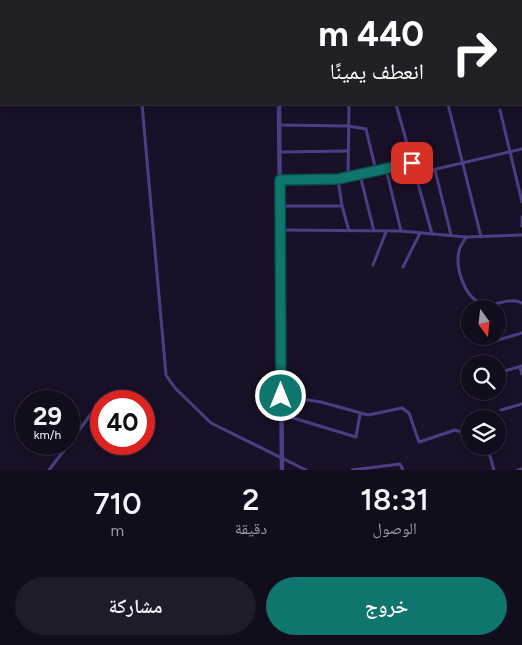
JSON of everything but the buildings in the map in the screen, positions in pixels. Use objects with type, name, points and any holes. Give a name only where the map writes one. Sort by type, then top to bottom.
[{"type":"street","points":[[142,105],[166,375],[175,388],[211,423],[306,470]]},
{"type":"street","points":[[279,105],[280,414],[282,470]]},
{"type":"street","points":[[348,178],[349,105]]},
{"type":"street","points":[[396,105],[432,234]]},
{"type":"street","points":[[448,105],[481,237]]},
{"type":"street","points":[[500,110],[522,202]]},
{"type":"street","points":[[279,124],[363,128],[368,132],[376,171]]},
{"type":"street","points":[[415,174],[522,148]]},
{"type":"street","points":[[279,152],[347,152]]},
{"type":"street","points":[[280,180],[348,178],[412,163]]},
{"type":"street","points":[[386,169],[401,231]]},
{"type":"street","points":[[435,170],[451,235]]},
{"type":"street","points":[[360,175],[374,231]]},
{"type":"street","points":[[338,179],[348,231]]},
{"type":"street","points":[[280,206],[342,206]]},
{"type":"street","points":[[522,217],[522,226]]},
{"type":"street","points":[[280,230],[401,231],[466,237],[522,235]]},
{"type":"street","points":[[373,265],[386,232]]},
{"type":"street","points":[[403,267],[420,233]]},
{"type":"street","points":[[466,237],[459,252],[464,286],[477,301],[485,305],[515,300],[522,303]]},
{"type":"street","points":[[506,338],[522,333]]},
{"type":"street","points":[[506,370],[521,366],[522,374]]},
{"type":"street","points":[[281,396],[322,402],[368,415],[402,408],[409,413],[419,442],[455,430],[461,432]]},
{"type":"street","points":[[501,410],[522,404]]},
{"type":"street","points":[[280,414],[356,437],[360,414]]},
{"type":"street","points":[[80,429],[90,415]]},
{"type":"street","points":[[49,470],[61,455]]},
{"type":"street","points":[[490,455],[494,470]]},
{"type":"street","points":[[352,470],[400,464],[403,470]]},
{"type":"street","points":[[518,470],[522,469]]},
{"type":"route","points":[[281,396],[280,180],[338,179],[412,163]]}]
